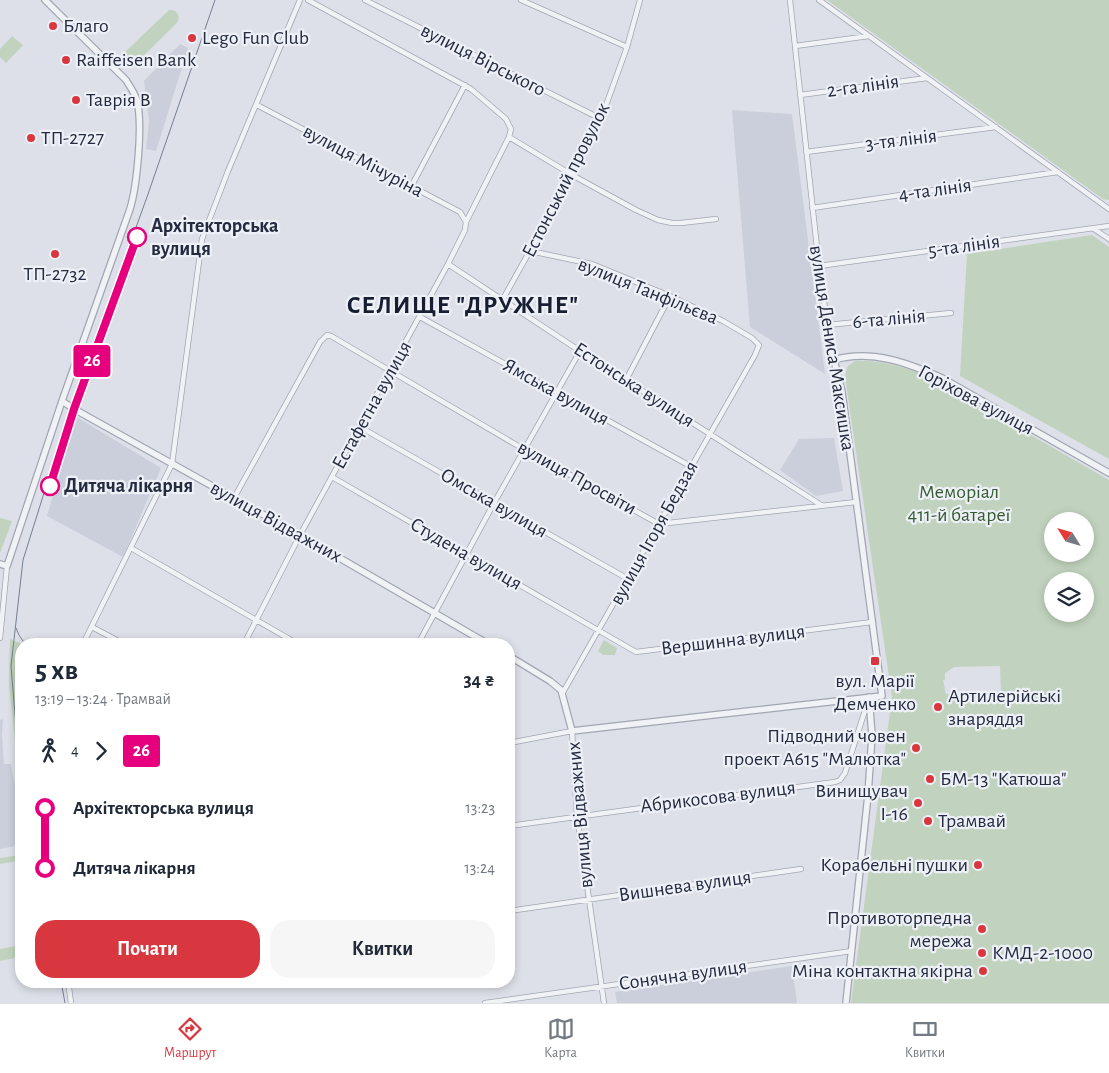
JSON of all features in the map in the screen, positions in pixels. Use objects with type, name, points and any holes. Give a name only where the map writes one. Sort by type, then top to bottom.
[{"type":"street","points":[[0,638],[7,566],[62,401],[130,209],[136,180],[139,135],[138,106],[135,94],[126,80],[46,0]]},
{"type":"street","points":[[86,638],[172,464],[202,239],[228,171],[300,0]]},
{"type":"street","points":[[308,0],[465,85],[506,119],[510,129],[509,137],[572,175],[636,210],[666,222],[681,223],[716,218]]},
{"type":"street","name":"вулиця Вірського","points":[[364,0],[601,119]]},
{"type":"street","points":[[521,0],[627,47]]},
{"type":"street","name":"Естонський провулок","points":[[503,299],[601,119],[627,47],[640,0]]},
{"type":"street","name":"вулиця Дениса Максишка","points":[[790,0],[819,266],[827,325],[842,392],[882,696],[869,697]]},
{"type":"street","points":[[819,0],[1109,209]]},
{"type":"street","points":[[795,46],[869,36]]},
{"type":"street","name":"2-га лінія","points":[[800,95],[927,78]]},
{"type":"street","points":[[411,187],[465,85]]},
{"type":"street","name":"вулиця Мічуріна","points":[[256,105],[460,212],[466,222]]},
{"type":"street","name":"3-тя лінія","points":[[806,152],[996,128]]},
{"type":"street","name":"Естафетна вулиця","points":[[247,638],[300,535],[448,264],[465,230],[466,222],[509,137]]},
{"type":"street","name":"4-та лінія","points":[[812,208],[1058,172]]},
{"type":"street","name":"5-та лінія","points":[[819,266],[1109,226]]},
{"type":"street","points":[[1093,228],[1109,239]]},
{"type":"street","name":"вулиця Танфільєва","points":[[530,251],[592,264],[670,296],[723,321],[752,338],[759,345]]},
{"type":"street","name":"Естонська вулиця","points":[[448,264],[820,505]]},
{"type":"street","points":[[626,380],[670,296]]},
{"type":"street","name":"6-та лінія","points":[[827,325],[951,313]]},
{"type":"street","name":"Ямська вулиця","points":[[420,317],[692,467]]},
{"type":"street","name":"вулиця Просвіти","points":[[234,498],[324,337],[331,336],[524,450],[659,524],[856,502]]},
{"type":"street","name":"вулиця Ігоря Бедзая","points":[[562,694],[599,632],[759,345]]},
{"type":"street","points":[[421,638],[494,503],[580,351]]},
{"type":"street","name":"Горіхова вулиця","points":[[834,360],[866,355],[922,369],[942,378],[1109,473]]},
{"type":"street","name":"вулиця Відважних","points":[[62,401],[478,638]]},
{"type":"street","name":"Омська вулиця","points":[[360,427],[628,579]]},
{"type":"street","name":"Студена вулиця","points":[[332,477],[599,632]]},
{"type":"street","points":[[131,548],[288,638]]},
{"type":"street","points":[[0,564],[7,566]]},
{"type":"street","name":"Вершинна вулиця","points":[[599,632],[639,652],[872,622]]},
{"type":"street","points":[[92,627],[113,638]]},
{"type":"street","points":[[515,660],[557,686],[562,694]]},
{"type":"street","name":"вулиця Відважних","points":[[562,694],[572,731],[577,816],[604,1003]]},
{"type":"street","points":[[515,742],[572,731],[869,697],[872,743],[846,1003]]},
{"type":"street","name":"Абрикосова вулиця","points":[[515,825],[835,782],[840,780],[845,773],[869,697]]},
{"type":"street","name":"Вишнева вулиця","points":[[515,910],[801,869]]},
{"type":"street","name":"Сонячна вулиця","points":[[485,1003],[852,951]]},
{"type":"street","points":[[69,988],[71,1003]]},
{"type":"shaded area","points":[[180,44],[188,48],[156,151],[146,149],[149,121],[144,81]]},
{"type":"shaded area","points":[[732,110],[792,114],[825,374],[750,327]]},
{"type":"shaded area","points":[[75,416],[161,468],[123,557],[47,516]]},
{"type":"shaded area","points":[[834,438],[843,491],[816,496],[780,470],[799,439]]},
{"type":"shaded area","points":[[3,719],[4,764],[11,764],[15,786],[15,846],[0,849],[0,720]]},
{"type":"shaded area","points":[[792,966],[797,1003],[617,1003],[615,992]]},
{"type":"green space","points":[[827,0],[1109,0],[1109,200],[1103,199]]},
{"type":"green space","points":[[169,10],[178,14],[177,23],[135,64],[131,66],[126,65],[122,60],[124,53]]},
{"type":"green space","points":[[12,36],[23,45],[6,63],[0,57],[0,49]]},
{"type":"green space","points":[[1092,235],[1109,247],[1109,459],[960,376],[967,254]]},
{"type":"green space","name":"Меморіал 411-й батареї","points":[[855,361],[883,363],[928,376],[1109,480],[1109,1003],[851,1003],[892,697],[845,377],[847,367]],"holes":[[[1000,666],[1001,692],[946,694],[943,680],[945,680],[945,673],[954,667]]]},
{"type":"green space","points":[[0,518],[12,521],[0,553]]},
{"type":"green space","points":[[10,639],[15,641],[15,741],[9,686]]},
{"type":"green space","points":[[604,640],[617,648],[615,655],[603,655],[598,651]]},
{"type":"green space","points":[[15,856],[15,861],[0,864],[0,858]]},
{"type":"green space","points":[[15,946],[15,958],[0,961],[0,949]]},
{"type":"tram line","points":[[15,714],[11,666],[23,560],[71,407],[147,197],[215,0]]},
{"type":"tram line","name":"26","points":[[50,486],[74,409],[137,237]]},
{"type":"tram line","points":[[16,628],[21,638]]},
{"type":"tram line","points":[[62,988],[65,1003]]},
{"type":"place","name":"Благо","points":[[53,26]]},
{"type":"place","name":"Lego Fun Club","points":[[192,38]]},
{"type":"place","name":"Raiffeisen Bank","points":[[66,60]]},
{"type":"place","name":"Таврія В","points":[[76,100]]},
{"type":"place","name":"ТП-2727","points":[[31,138]]},
{"type":"place","name":"Архітекторська вулиця","points":[[137,237]]},
{"type":"place","name":"ТП-2732","points":[[55,254]]},
{"type":"place","name":"Дитяча лікарня","points":[[50,486]]},
{"type":"place","name":"вул. Марії Демченко","points":[[875,661]]},
{"type":"place","name":"Артилерійські знаряддя","points":[[938,707]]},
{"type":"place","name":"Підводний човен проект А615 \"Малютка\"","points":[[916,748]]},
{"type":"place","name":"БМ-13 \"Катюша\"","points":[[930,779]]},
{"type":"place","name":"Винищувач І-16","points":[[918,803]]},
{"type":"place","name":"Трамвай","points":[[928,821]]},
{"type":"place","name":"Корабельні пушки","points":[[978,865]]},
{"type":"place","name":"Противоторпедна мережа","points":[[982,929]]},
{"type":"place","name":"КМД-2-1000","points":[[982,953]]},
{"type":"place","name":"Міна контактна якірна","points":[[983,971]]},
{"type":"district","name":"СЕЛИЩЕ \"ДРУЖНЕ\"","points":[[463,305]]}]
